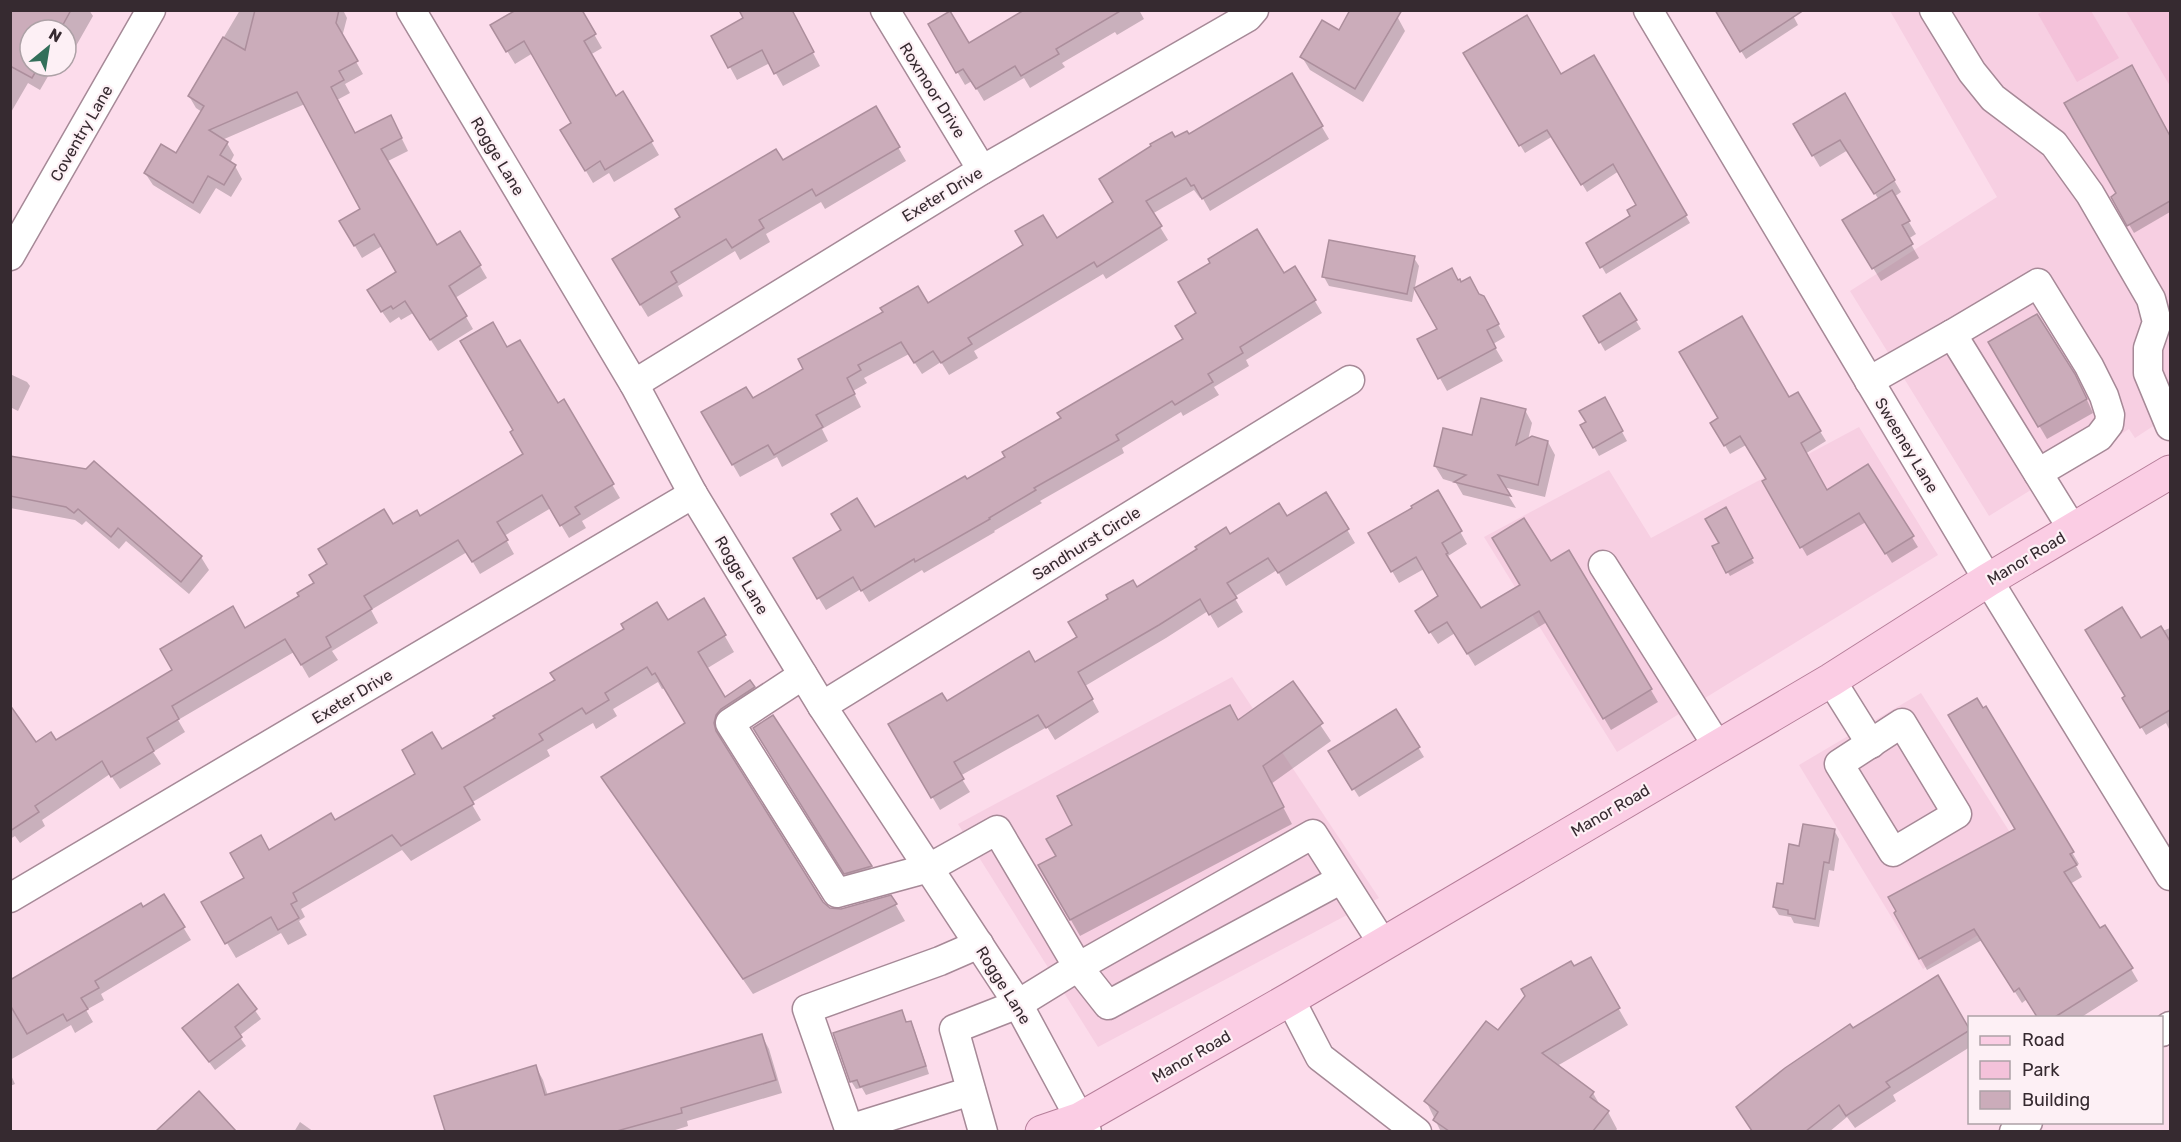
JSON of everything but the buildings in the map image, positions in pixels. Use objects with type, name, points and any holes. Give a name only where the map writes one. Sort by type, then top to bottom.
[{"type":"main road","name":"Manor Road","points":[[1042,1131],[1084,1125],[1290,999],[1831,680],[1988,580],[2170,472]]},
{"type":"street","name":"Coventry Lane","points":[[10,256],[151,10]]},
{"type":"street","name":"Rogge Lane","points":[[411,10],[634,384],[693,494],[822,706],[1018,1004],[1084,1125]]},
{"type":"street","name":"Roxmoor Drive","points":[[885,10],[982,170]]},
{"type":"street","name":"Exeter Drive","points":[[634,384],[982,170],[1238,23],[1254,10]]},
{"type":"street","name":"Sweeney Lane","points":[[1648,10],[1988,580],[2170,876]]},
{"type":"street","points":[[1934,10],[1972,72],[1993,98],[2054,144],[2090,194],[2151,299],[2157,322],[2148,348],[2148,373],[2170,426]]},
{"type":"street","points":[[1869,381],[2038,283],[2089,366],[2104,396],[2110,415],[2109,424],[2099,437],[2038,473]]},
{"type":"street","points":[[1953,334],[2073,530]]},
{"type":"street","name":"Sandhurst Circle","points":[[822,706],[1350,380]]},
{"type":"street","name":"Exeter Drive","points":[[10,898],[693,494]]},
{"type":"street","points":[[1604,565],[1718,747]]},
{"type":"street","points":[[803,675],[730,723],[837,893],[929,868],[997,830],[1078,967],[1108,1005],[1341,880]]},
{"type":"street","points":[[1831,680],[1871,744]]},
{"type":"street","points":[[983,1131],[954,1029],[1018,1004],[1078,967],[1313,834],[1383,944]]},
{"type":"street","points":[[971,1090],[850,1130],[807,1009],[940,961],[979,944]]},
{"type":"street","points":[[1290,999],[1320,1058],[1417,1131]]},
{"type":"shaded area","points":[[1890,11],[2170,11],[2170,415],[2135,438],[2129,429],[1989,516],[1850,291],[1997,197]]},
{"type":"shaded area","points":[[1859,427],[1938,555],[1617,752],[1484,537],[1609,470],[1651,538]]},
{"type":"shaded area","points":[[1232,677],[1379,898],[1098,1047],[958,824]]},
{"type":"shaded area","points":[[1921,693],[2048,892],[1923,969],[1799,765]]},
{"type":"green space","points":[[2044,11],[2091,11],[2119,58],[2077,82],[2038,14]]},
{"type":"green space","points":[[2126,11],[2170,11],[2170,86]]}]
